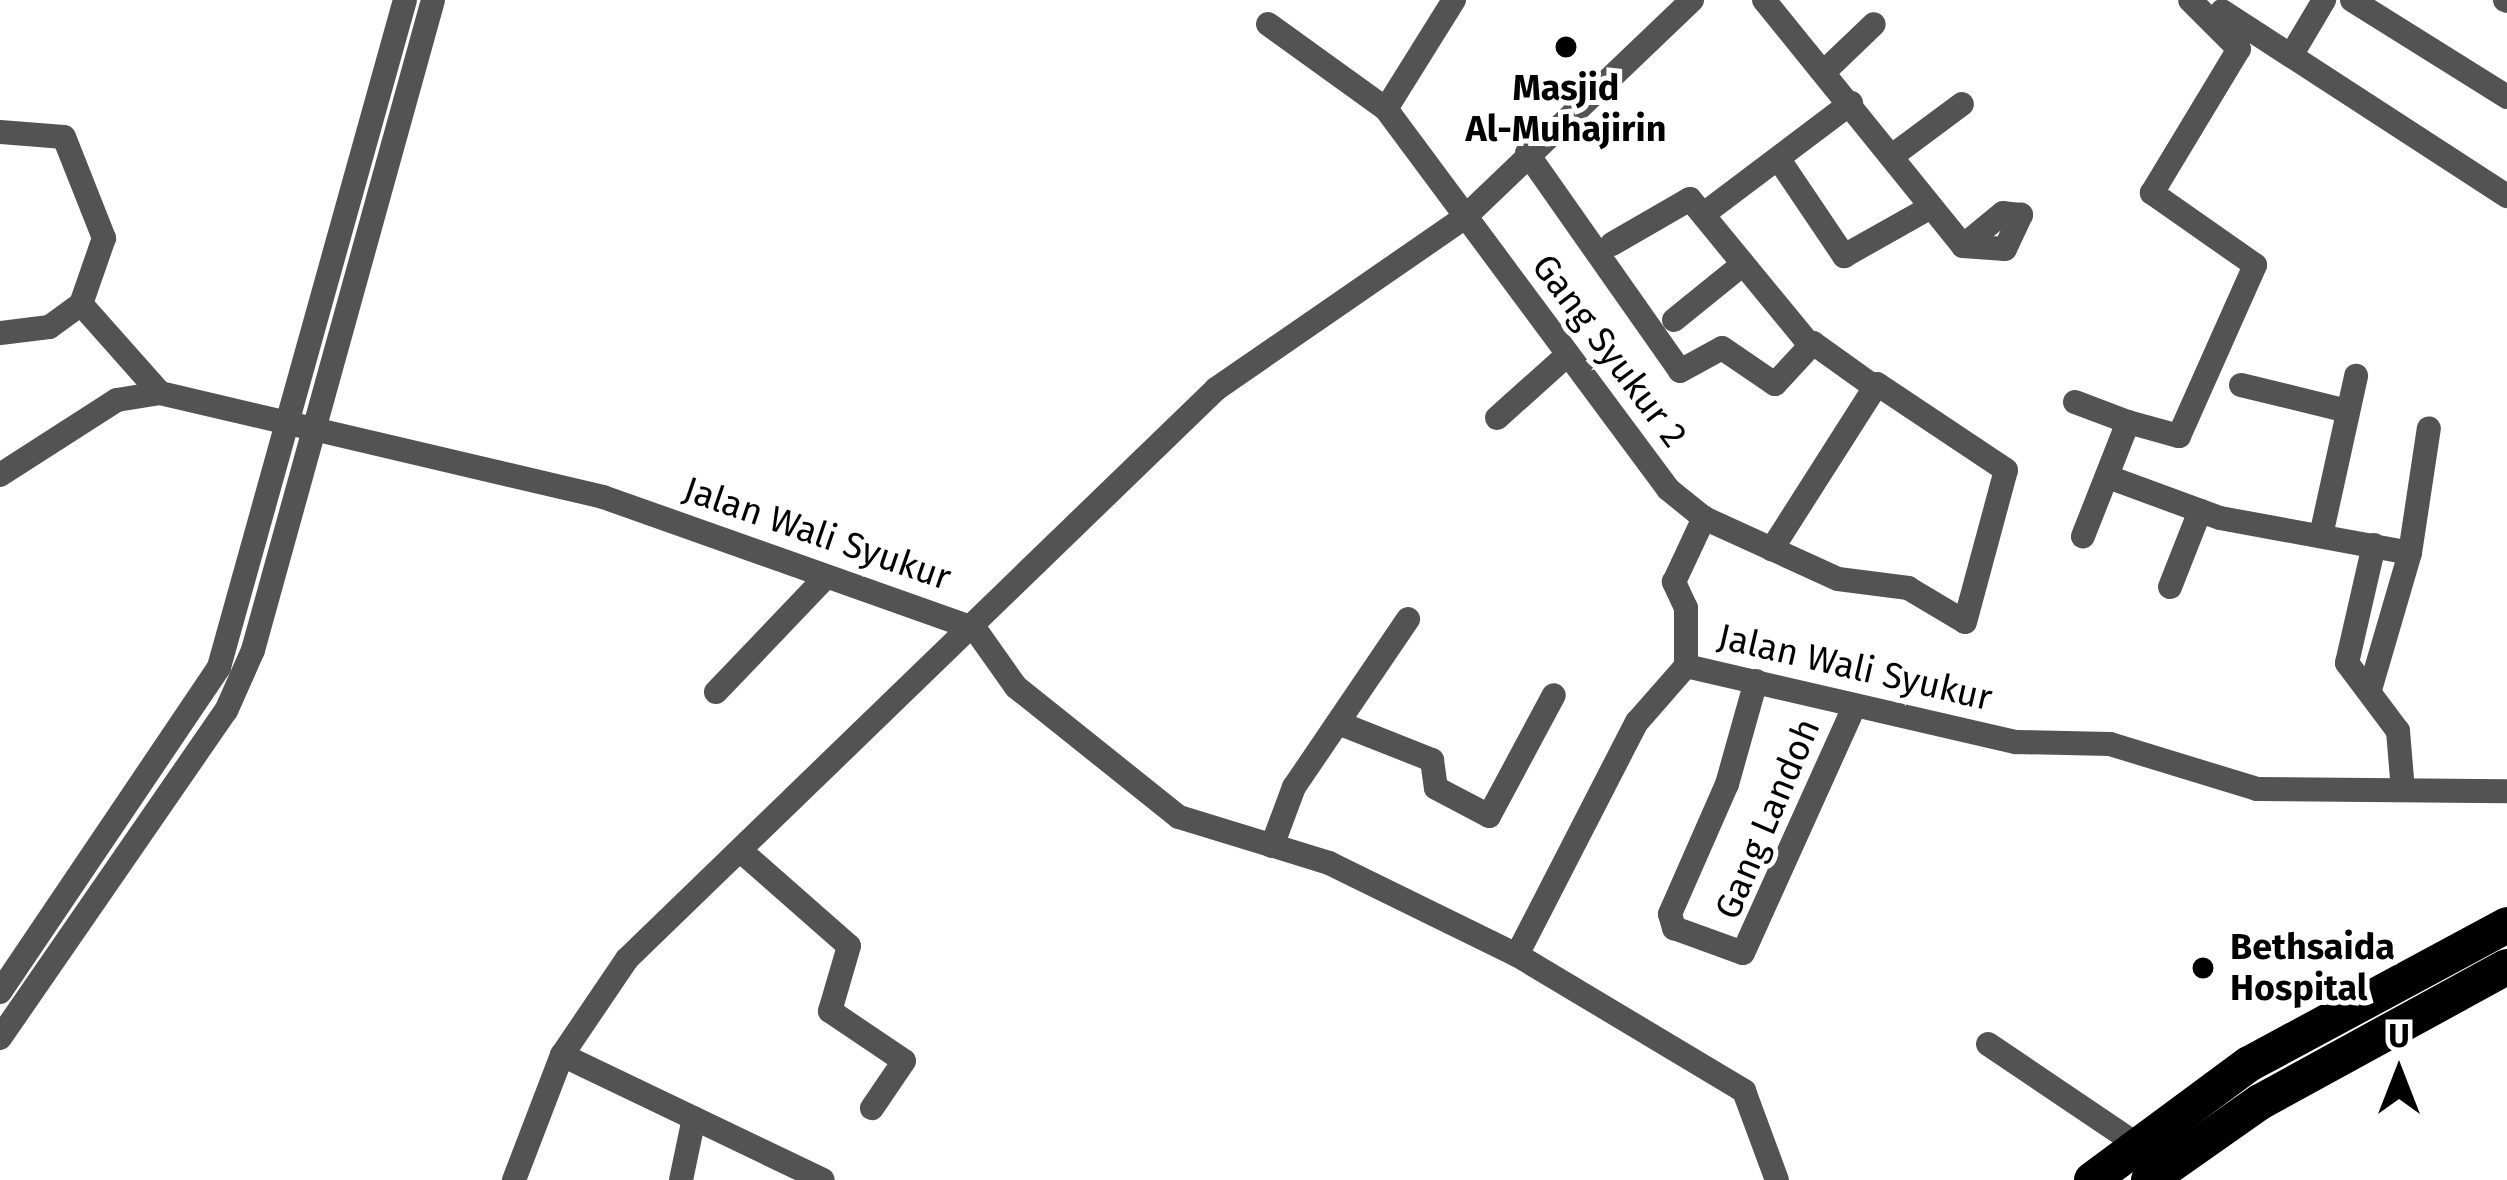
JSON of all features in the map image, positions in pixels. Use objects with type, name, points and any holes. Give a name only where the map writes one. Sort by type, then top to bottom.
[{"type":"highway","points":[[2092,1180],[2249,1064],[2507,925]]},
{"type":"highway","points":[[2149,1180],[2278,1091],[2507,968]]},
{"type":"street","points":[[0,992],[219,667],[308,419],[405,0]]},
{"type":"street","points":[[0,1038],[226,711],[433,0]]},
{"type":"street","points":[[1386,109],[1454,0]]},
{"type":"street","points":[[514,1180],[562,1054],[627,959],[975,629],[1244,364],[1465,217],[1692,0]]},
{"type":"street","points":[[1764,0],[1892,156],[1924,211],[1963,246]]},
{"type":"street","points":[[2075,403],[2179,436],[2255,265],[2152,193],[2239,49],[2190,0]]},
{"type":"street","points":[[2205,0],[2507,196]]},
{"type":"street","points":[[2292,54],[2324,0]]},
{"type":"street","points":[[2352,0],[2507,97]]},
{"type":"street","name":"Gang Syukur 2","points":[[1268,24],[1386,109],[1624,439],[1704,518],[1838,579],[1908,588],[1965,622],[1983,577],[2006,470],[1873,386]]},
{"type":"street","points":[[1826,70],[1874,24]]},
{"type":"street","points":[[1705,213],[1851,103]]},
{"type":"street","points":[[1892,156],[1963,104]]},
{"type":"street","points":[[0,132],[56,134],[75,155],[104,238],[81,304],[49,327],[0,333]]},
{"type":"street","points":[[1528,153],[1685,371],[1722,348],[1775,384],[1813,343],[1873,386],[1772,549]]},
{"type":"street","points":[[1780,160],[1844,256],[1924,211]]},
{"type":"street","points":[[1612,244],[1680,198],[1705,213],[1806,340]]},
{"type":"street","points":[[1674,320],[1742,265]]},
{"type":"street","points":[[81,304],[160,393]]},
{"type":"street","points":[[1497,418],[1566,356]]},
{"type":"street","points":[[2322,530],[2356,376]]},
{"type":"street","points":[[2241,385],[2348,411]]},
{"type":"street","name":"Jalan Wali Syukur","points":[[0,475],[117,400],[160,393],[308,419],[563,484],[975,629],[1016,687],[1179,817],[1272,846],[1517,955],[1637,722],[1687,666],[2016,742],[2110,744],[2257,789],[2507,791]]},
{"type":"street","points":[[2083,536],[2111,478],[2128,422]]},
{"type":"street","points":[[2370,690],[2410,553],[2428,428]]},
{"type":"street","points":[[2111,478],[2200,511],[2322,530],[2410,553]]},
{"type":"street","points":[[2170,587],[2200,511]]},
{"type":"street","points":[[1687,666],[1687,608],[1674,582],[1704,518]]},
{"type":"street","points":[[2374,545],[2345,644],[2398,731],[2403,790]]},
{"type":"street","points":[[716,692],[826,577]]},
{"type":"street","points":[[1272,846],[1294,787],[1408,620]]},
{"type":"street","name":"Gang Landoh","points":[[1756,681],[1727,784],[1670,914],[1674,928],[1743,953],[1854,707]]},
{"type":"street","points":[[1341,724],[1432,760],[1436,788],[1489,816],[1553,695]]},
{"type":"street","points":[[742,852],[849,946],[830,1011],[904,1061],[872,1108]]},
{"type":"street","points":[[1517,955],[1744,1091],[1777,1180]]},
{"type":"street","points":[[1988,1044],[2136,1144]]},
{"type":"street","points":[[562,1054],[823,1180]]},
{"type":"street","points":[[681,1180],[694,1118]]},
{"type":"place","name":"Masjid Al-Muhajirin","points":[[1566,47]]},
{"type":"place","name":"Bethsaida Hospital","points":[[2203,968]]}]
